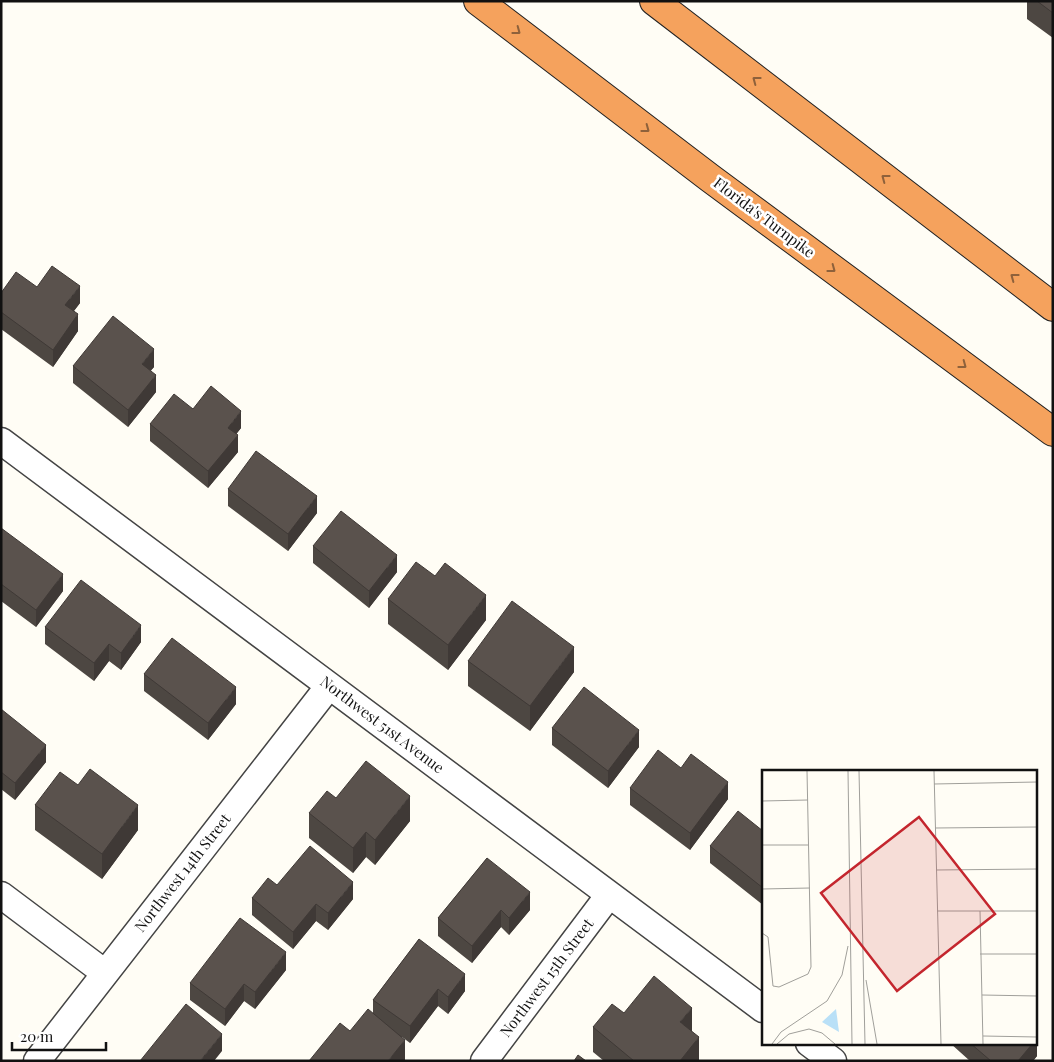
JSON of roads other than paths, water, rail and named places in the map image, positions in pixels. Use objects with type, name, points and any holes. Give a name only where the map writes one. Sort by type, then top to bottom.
[{"type":"highway","name":"Florida's Turnpike","points":[[478,1],[718,184],[1053,432]]},
{"type":"highway","points":[[654,1],[1053,307]]},
{"type":"street","name":"Northwest 51st Avenue","points":[[1,441],[762,1008]]},
{"type":"street","name":"Northwest 14th Street","points":[[37,1061],[329,686]]},
{"type":"street","points":[[1,895],[105,973]]},
{"type":"street","name":"Northwest 15th Street","points":[[484,1061],[609,895]]},
{"type":"street","points":[[810,1044],[832,1061]]}]
